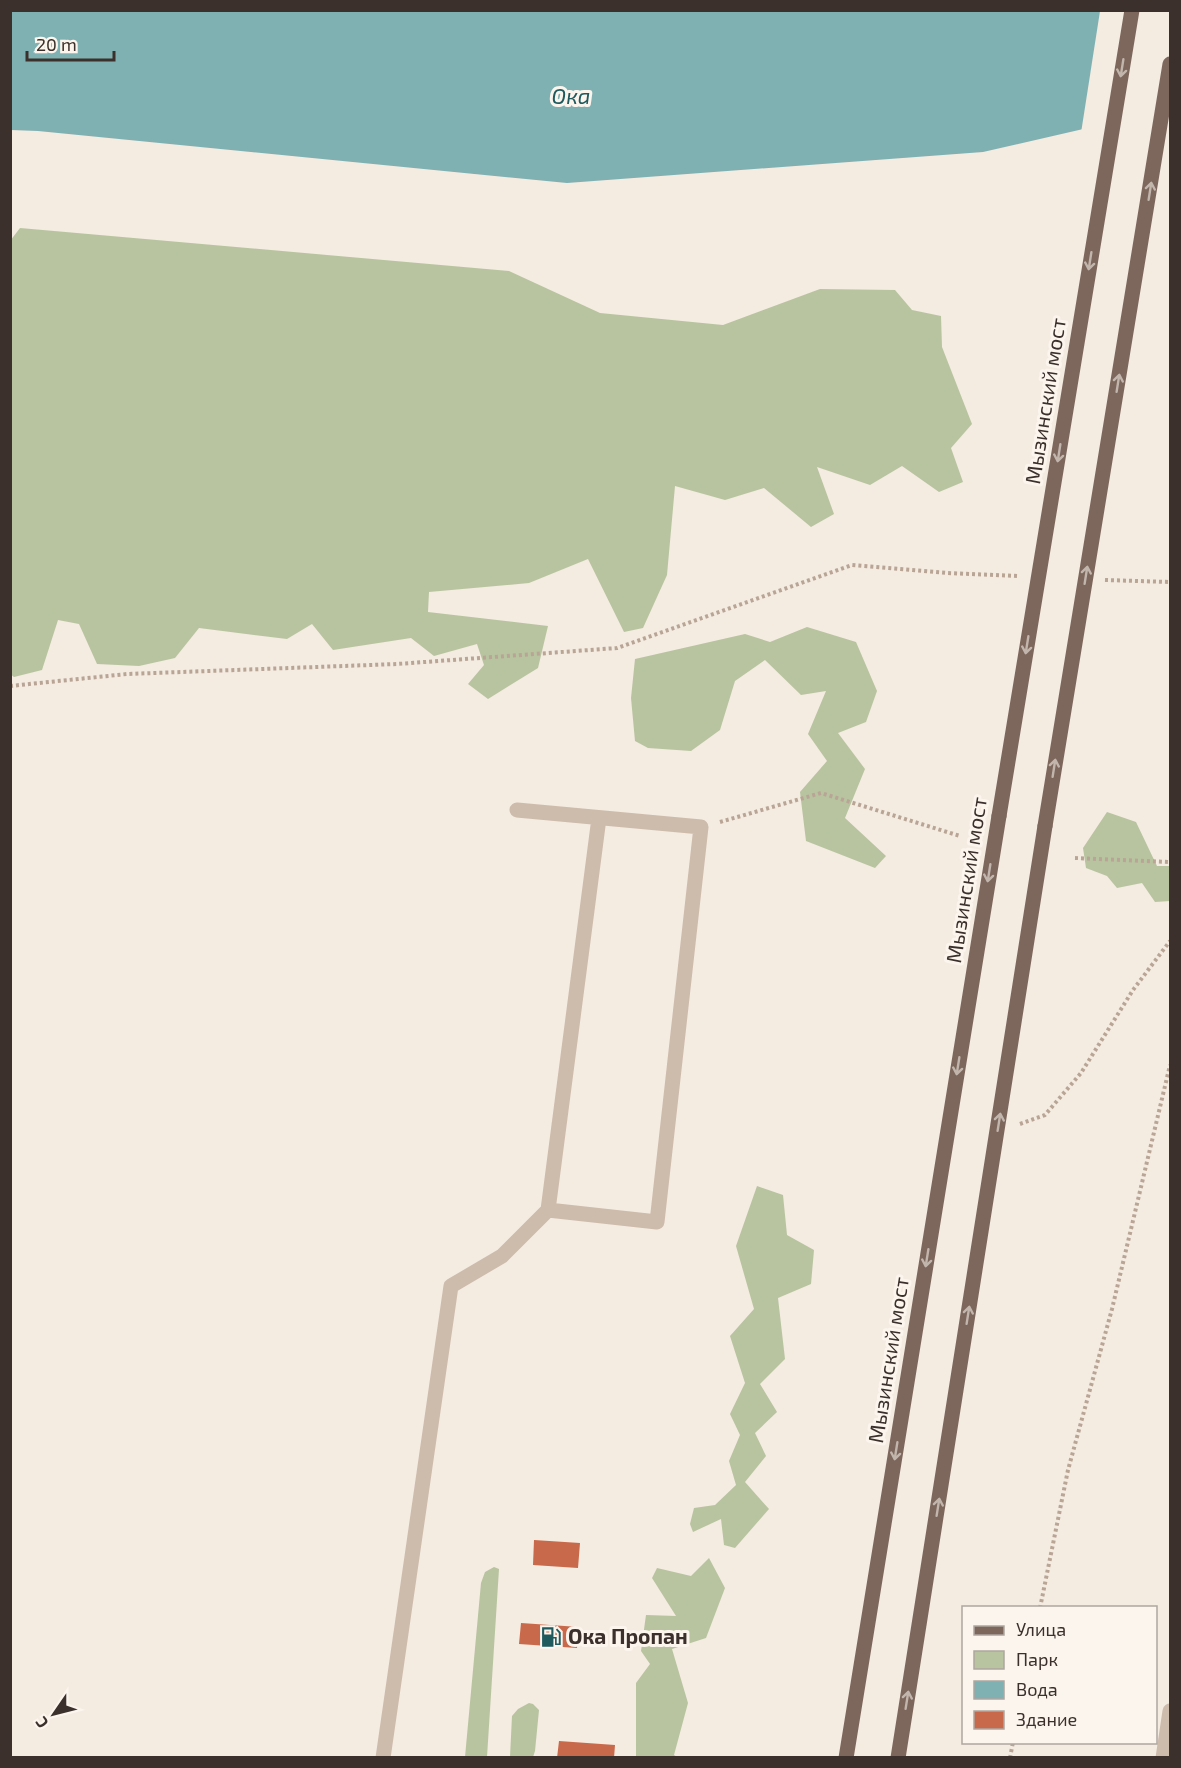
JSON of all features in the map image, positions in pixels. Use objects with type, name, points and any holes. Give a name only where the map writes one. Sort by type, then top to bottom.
[{"type":"main road","name":"Мызинский мост","points":[[846,1758],[1132,10]]},
{"type":"main road","points":[[898,1758],[1045,825],[1170,64]]},
{"type":"lane","points":[[517,810],[701,827],[657,1222],[548,1210]]},
{"type":"lane","points":[[383,1758],[451,1286],[502,1256],[548,1210],[599,818]]},
{"type":"lane","points":[[1163,1758],[1170,1711]]},
{"type":"path","points":[[10,686],[127,674],[397,664],[617,648],[852,565],[948,573]]},
{"type":"path","points":[[701,827],[821,793],[960,836]]},
{"type":"path","points":[[1075,858],[1170,862]]},
{"type":"path","points":[[997,1132],[1046,1115],[1081,1073],[1133,990],[1170,940]]},
{"type":"path","points":[[1040,1606],[1068,1470],[1112,1309],[1170,1065]]},
{"type":"green space","points":[[20,228],[509,271],[600,313],[723,325],[820,289],[895,290],[912,310],[941,316],[942,347],[972,424],[951,448],[963,482],[939,492],[902,466],[870,485],[817,467],[834,514],[811,527],[764,488],[725,500],[675,486],[667,575],[643,628],[624,632],[588,559],[529,583],[429,592],[428,612],[548,626],[538,668],[488,699],[468,684],[484,665],[477,644],[434,656],[411,638],[333,650],[312,624],[287,639],[199,628],[175,658],[139,666],[97,664],[79,624],[58,620],[42,670],[14,677],[10,674],[10,241]]},
{"type":"green space","points":[[807,627],[856,642],[877,691],[866,722],[838,733],[865,769],[845,818],[886,856],[875,868],[806,841],[800,792],[827,761],[808,734],[826,691],[801,695],[765,660],[735,681],[720,730],[691,751],[648,748],[635,741],[631,698],[635,659],[745,634],[770,642]]},
{"type":"green space","points":[[1107,812],[1136,822],[1157,866],[1170,866],[1170,901],[1155,902],[1142,883],[1117,888],[1107,876],[1086,868],[1083,848]]},
{"type":"green space","points":[[757,1186],[783,1195],[787,1235],[814,1250],[811,1284],[778,1298],[785,1359],[760,1384],[777,1412],[755,1433],[766,1456],[745,1482],[769,1509],[735,1548],[724,1545],[721,1519],[693,1532],[690,1524],[694,1508],[715,1505],[736,1485],[729,1461],[740,1435],[730,1414],[745,1383],[730,1336],[754,1309],[736,1246]]},
{"type":"green space","points":[[709,1558],[725,1588],[706,1638],[672,1649],[688,1703],[674,1755],[677,1757],[636,1757],[636,1683],[650,1664],[641,1651],[646,1615],[676,1616],[652,1578],[657,1568],[691,1576]]},
{"type":"green space","points":[[494,1567],[499,1569],[487,1757],[465,1757],[481,1583],[485,1572]]},
{"type":"green space","points":[[529,1703],[539,1710],[533,1757],[510,1757],[512,1716],[518,1709]]},
{"type":"water","name":"Ока","points":[[11,11],[1170,11],[1170,109],[983,152],[567,183],[11,130]]},
{"type":"pier","points":[[1100,11],[1170,11],[1170,113],[1081,133]]},
{"type":"building","points":[[534,1540],[580,1543],[578,1568],[533,1565]]},
{"type":"building","points":[[521,1623],[579,1627],[577,1648],[519,1644]]},
{"type":"building","points":[[559,1741],[615,1745],[614,1758],[557,1758]]},
{"type":"place","name":"Ока Пропан","points":[[551,1637]]}]
